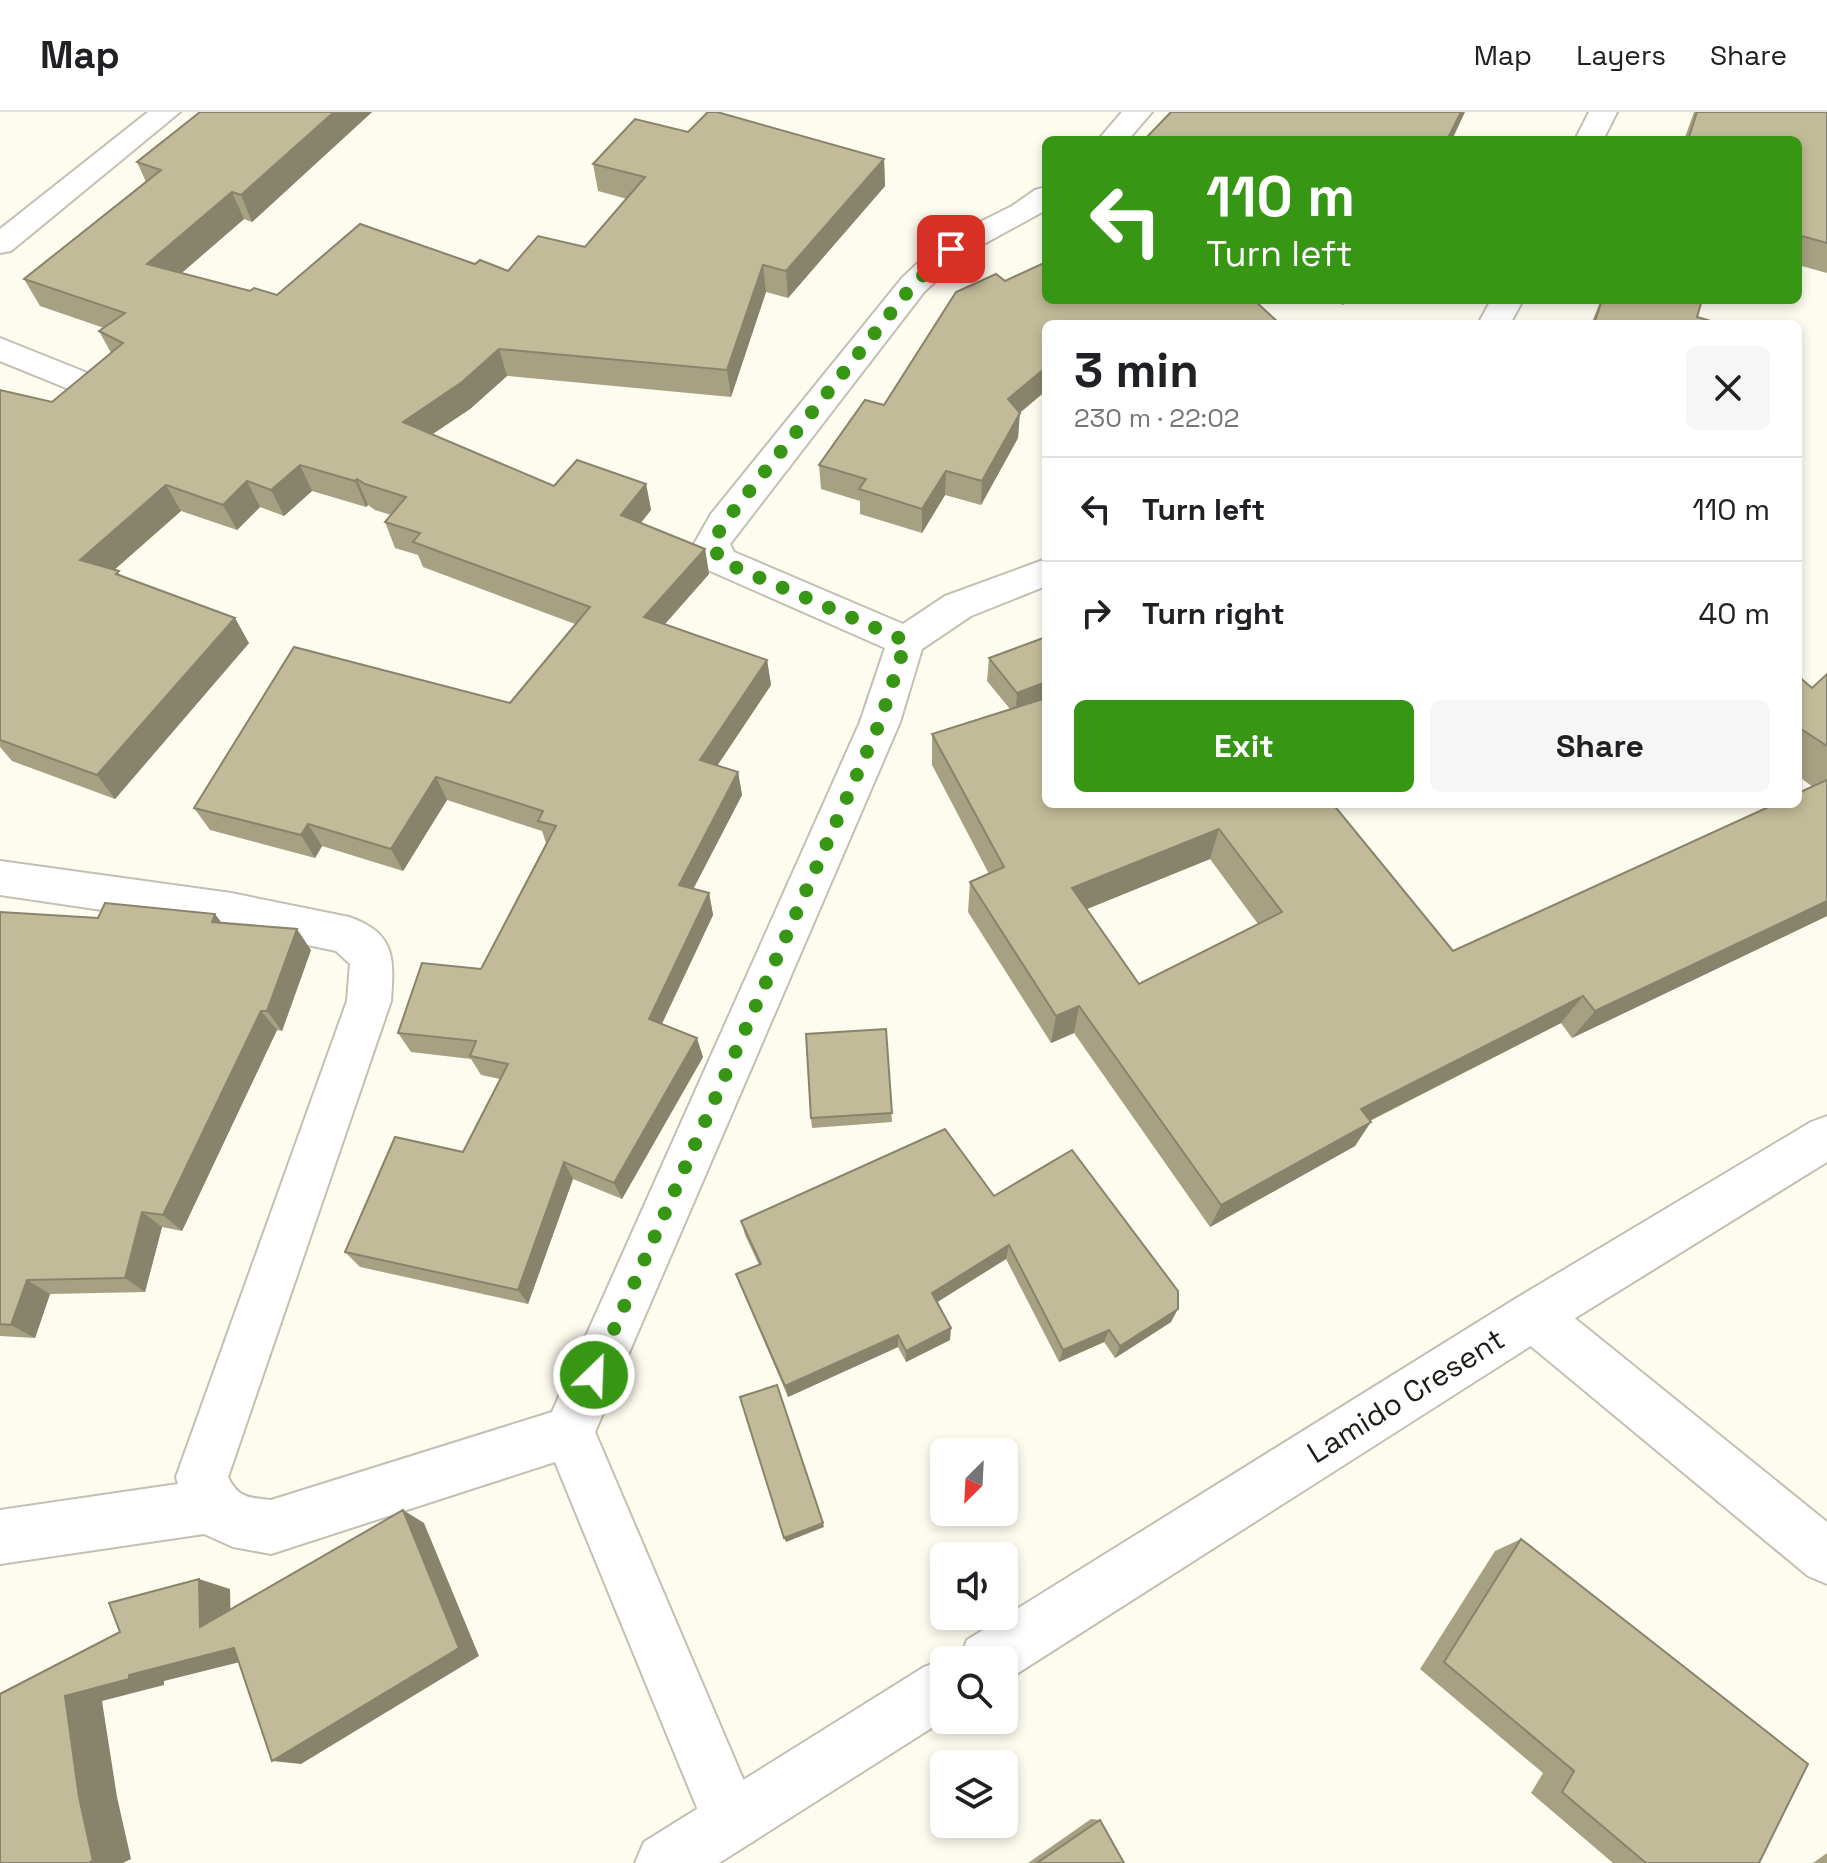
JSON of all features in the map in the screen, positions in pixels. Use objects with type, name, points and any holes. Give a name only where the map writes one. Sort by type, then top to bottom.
[{"type":"street","points":[[0,244],[166,112]]},
{"type":"street","points":[[1591,136],[1603,112]]},
{"type":"street","points":[[1114,136],[1127,114]]},
{"type":"street","points":[[906,641],[721,561],[712,544],[724,523],[913,285],[951,249],[1042,199]]},
{"type":"street","points":[[0,349],[93,388]]},
{"type":"street","points":[[732,1821],[569,1432],[880,722],[906,641],[958,606],[1042,574]]},
{"type":"street","points":[[0,878],[231,911],[349,935],[372,958],[369,1001],[202,1477],[212,1506],[232,1522],[271,1527],[569,1432]]},
{"type":"street","name":"Lamido Cresent","points":[[1009,1646],[1533,1316],[1827,1137]]},
{"type":"street","points":[[1533,1316],[1827,1557]]},
{"type":"street","points":[[0,1537],[212,1506]]},
{"type":"street","points":[[665,1863],[930,1696]]},
{"type":"building","points":[[200,112],[334,112],[241,195],[232,192],[147,264],[277,295],[360,224],[475,264],[480,260],[508,271],[538,236],[585,247],[645,177],[593,164],[635,119],[688,132],[708,112],[717,112],[884,159],[786,271],[763,265],[727,370],[499,349],[462,382],[403,422],[554,486],[577,460],[646,484],[621,515],[705,549],[644,617],[767,660],[700,760],[738,772],[679,885],[709,893],[649,1019],[697,1038],[614,1183],[564,1162],[518,1290],[345,1252],[395,1137],[463,1152],[508,1064],[470,1056],[476,1041],[398,1033],[422,963],[481,969],[556,826],[538,821],[543,811],[436,777],[391,849],[308,824],[301,835],[194,808],[294,647],[510,703],[590,607],[413,542],[420,533],[385,522],[406,497],[357,479],[355,481],[300,465],[271,490],[247,481],[223,505],[166,485],[80,560],[119,571],[116,574],[235,618],[97,775],[0,740],[0,390],[52,402],[123,343],[99,331],[125,313],[24,279],[161,170],[137,162]]},
{"type":"building","points":[[1171,112],[1461,112],[1449,136],[1148,136]]},
{"type":"building","points":[[1697,112],[1827,112],[1827,243],[1802,236],[1802,136],[1689,136]]},
{"type":"building","points":[[1042,264],[1042,304],[1258,304],[1276,320],[1042,320],[1042,371],[1008,399],[1020,413],[982,481],[946,471],[922,509],[859,489],[866,479],[819,465],[865,400],[884,405],[956,292],[996,274],[1005,281]]},
{"type":"building","points":[[1601,304],[1701,304],[1697,317],[1707,320],[1595,320]]},
{"type":"building","points":[[1042,638],[1042,684],[1017,693],[989,658]]},
{"type":"building","points":[[1827,674],[1827,746],[1802,730],[1802,679],[1812,688]]},
{"type":"building","points":[[1042,699],[1042,808],[1336,808],[1453,951],[1766,808],[1802,808],[1802,791],[1827,780],[1827,901],[1595,1011],[1583,996],[1361,1109],[1371,1122],[1221,1205],[1079,1006],[1056,1016],[970,882],[1004,867],[932,734]],"holes":[[[1219,829],[1282,912],[1139,984],[1072,888]]]},
{"type":"building","points":[[105,903],[215,914],[212,922],[297,929],[267,1011],[261,1011],[163,1215],[142,1212],[125,1278],[27,1280],[11,1325],[0,1324],[0,912],[98,918]]},
{"type":"building","points":[[886,1029],[892,1113],[811,1118],[806,1034]]},
{"type":"building","points":[[945,1129],[994,1196],[1072,1150],[1178,1291],[1178,1309],[1120,1346],[1109,1330],[1063,1350],[1009,1245],[932,1293],[951,1328],[906,1351],[898,1335],[785,1386],[736,1274],[761,1264],[741,1221]]},
{"type":"building","points":[[777,1385],[823,1523],[784,1538],[740,1397]]},
{"type":"building","points":[[403,1510],[459,1648],[272,1761],[234,1648],[129,1675],[129,1679],[65,1696],[79,1797],[93,1861],[0,1863],[0,1694],[120,1632],[109,1603],[199,1579],[200,1627]]},
{"type":"building","points":[[1521,1539],[1808,1764],[1759,1863],[1646,1863],[1562,1792],[1574,1771],[1444,1662]]},
{"type":"building","points":[[1100,1820],[1124,1863],[1037,1863]]},
{"type":"route","points":[[594,1375],[880,722],[906,641],[721,561],[712,544],[724,523],[913,285],[951,249]]}]
